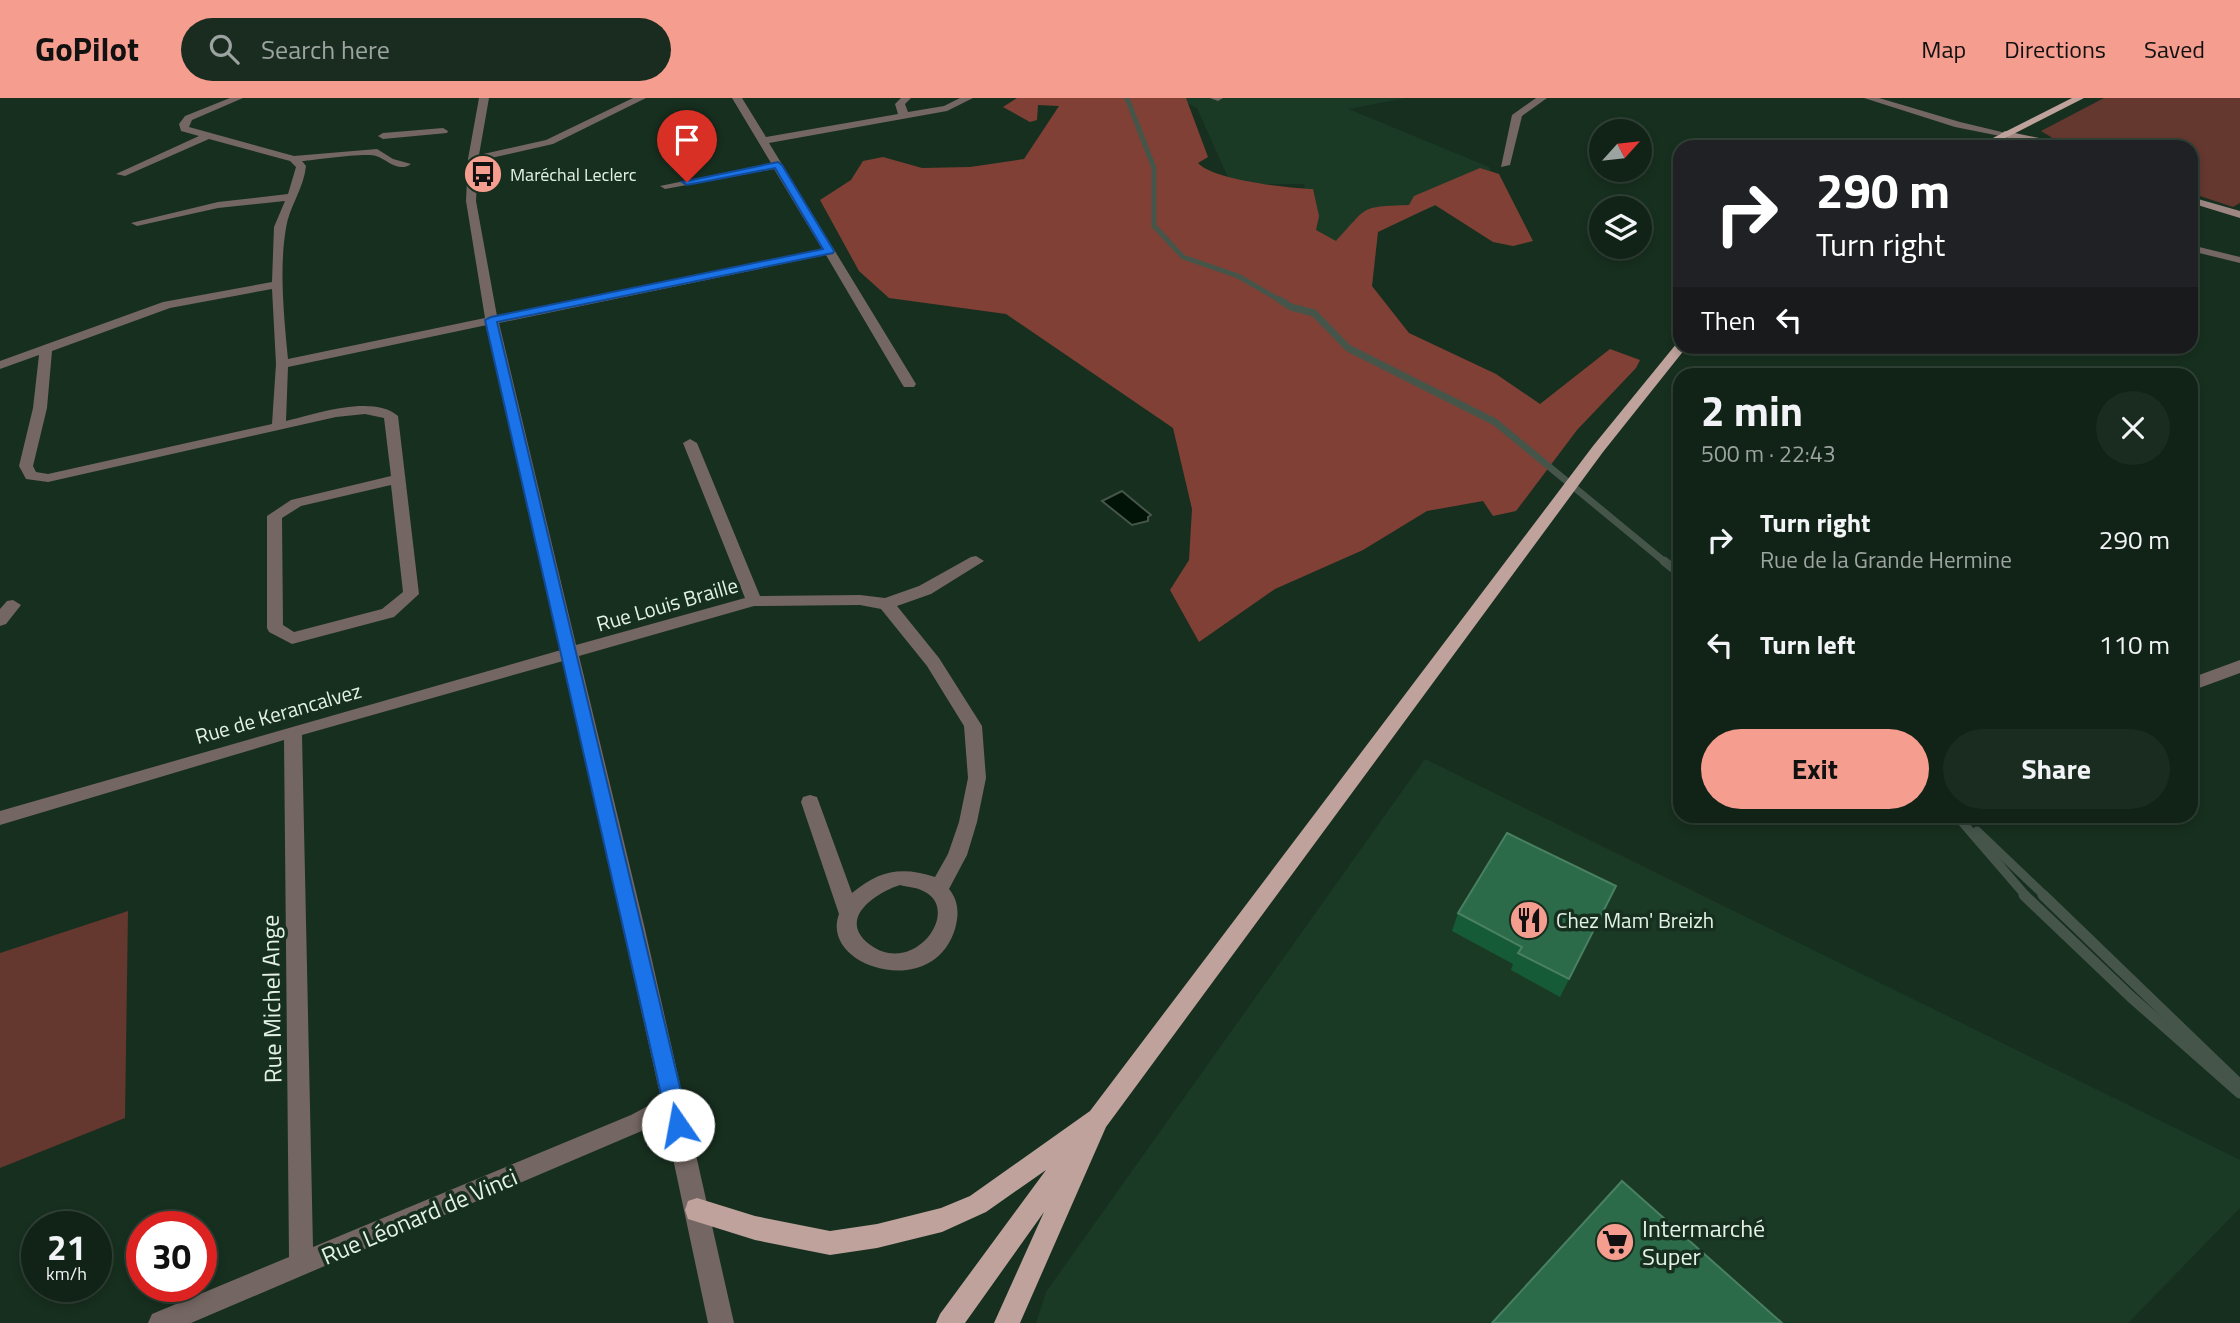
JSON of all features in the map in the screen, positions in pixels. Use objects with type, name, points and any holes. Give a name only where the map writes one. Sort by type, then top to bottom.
[{"type":"main road","points":[[1994,140],[2079,98]]},
{"type":"main road","points":[[2005,134],[2035,140]]},
{"type":"main road","points":[[2198,202],[2240,215]]},
{"type":"main road","points":[[949,1323],[1598,449],[1675,354]]},
{"type":"main road","points":[[697,1210],[755,1228],[830,1243],[890,1233],[942,1220],[978,1204],[1098,1119]]},
{"type":"main road","points":[[1007,1323],[1098,1119]]},
{"type":"street","points":[[238,98],[188,118],[184,129],[294,159],[377,152],[390,162],[406,164]]},
{"type":"street","points":[[484,98],[473,159],[473,221],[491,320],[674,1104],[721,1323]]},
{"type":"street","points":[[473,159],[549,142],[641,98]]},
{"type":"street","points":[[737,98],[909,384]]},
{"type":"street","points":[[904,116],[900,104],[906,98]]},
{"type":"street","points":[[763,141],[947,108],[968,98]]},
{"type":"street","points":[[1505,165],[1517,115],[1542,98]]},
{"type":"street","points":[[1869,98],[1906,110],[2005,134]]},
{"type":"street","points":[[1906,110],[1972,140]]},
{"type":"street","points":[[377,152],[389,123]]},
{"type":"street","points":[[383,136],[443,131]]},
{"type":"street","points":[[121,174],[207,136]]},
{"type":"street","points":[[279,427],[282,364],[277,307],[280,228],[300,177],[301,166],[294,159]]},
{"type":"street","points":[[665,186],[778,165]]},
{"type":"street","points":[[137,223],[218,205],[291,197]]},
{"type":"street","points":[[2198,250],[2240,260]]},
{"type":"street","points":[[282,364],[829,251]]},
{"type":"street","points":[[0,365],[167,305],[279,284]]},
{"type":"street","points":[[46,348],[40,408],[26,466],[31,476],[47,478],[365,408],[391,416],[411,594],[388,613],[292,638],[275,628],[274,516],[296,503],[398,479]]},
{"type":"street","points":[[690,443],[754,601]]},
{"type":"street","name":"Rue Louis Braille","points":[[570,654],[754,601],[860,600],[886,604],[925,590],[976,561]]},
{"type":"street","points":[[886,604],[933,662],[973,726],[977,778],[968,822],[957,855],[939,889]]},
{"type":"street","points":[[0,620],[13,605]]},
{"type":"street","name":"Rue de Kerancalvez","points":[[0,818],[293,731],[570,654]]},
{"type":"street","points":[[2198,682],[2240,666]]},
{"type":"street","name":"Rue Michel Ange","points":[[293,731],[301,1266]]},
{"type":"street","points":[[810,802],[849,913],[847,929],[856,949],[877,961],[906,962],[932,950],[948,927],[948,904],[939,889],[915,877],[883,880],[863,893],[849,913]]},
{"type":"street","name":"Rue Léonard de Vinci","points":[[161,1323],[653,1117],[674,1104]]},
{"type":"shaded area","points":[[1017,98],[1186,98],[1208,157],[1198,163],[1206,169],[1234,178],[1269,185],[1313,189],[1319,216],[1316,230],[1336,241],[1360,215],[1372,208],[1409,205],[1414,196],[1480,168],[1499,174],[1533,241],[1513,246],[1493,242],[1435,205],[1378,232],[1372,286],[1409,333],[1496,374],[1540,404],[1610,349],[1640,360],[1636,368],[1577,430],[1516,511],[1493,516],[1483,501],[1427,511],[1363,550],[1275,589],[1199,642],[1170,590],[1189,560],[1192,509],[1173,428],[1006,314],[889,298],[859,271],[820,200],[851,180],[863,161],[883,157],[922,168],[970,167],[1024,159],[1059,106],[1038,105],[1037,120],[1030,122],[1003,107]]},
{"type":"shaded area","points":[[1177,98],[1406,98],[1348,109],[1489,167],[1498,184],[1358,234],[1346,256],[1317,236],[1304,184],[1231,184],[1197,108]]},
{"type":"shaded area","points":[[2104,98],[2240,98],[2240,203],[2233,207],[2198,195],[2198,140],[2056,140],[2041,131]]},
{"type":"shaded area","points":[[1122,491],[1151,515],[1148,521],[1132,525],[1102,501]]},
{"type":"shaded area","points":[[1425,759],[2240,1160],[2240,1208],[2128,1323],[1036,1323],[1046,1292]]},
{"type":"shaded area","points":[[128,911],[125,1118],[0,1168],[0,953]]},
{"type":"building","name":"Chez Mam' Breizh","points":[[1507,833],[1616,886],[1569,979],[1518,953],[1522,947],[1458,913]]},
{"type":"building","name":"Intermarché Super","points":[[1622,1181],[1782,1323],[1492,1323]]},
{"type":"waterway","points":[[1127,98],[1154,168],[1154,226],[1183,257],[1238,276],[1283,302]]},
{"type":"waterway","points":[[1280,300],[1291,307],[1314,313],[1348,348],[1495,422],[1666,563]]},
{"type":"waterway","points":[[1664,561],[1673,568]]},
{"type":"waterway","points":[[1963,823],[2026,896]]},
{"type":"waterway","points":[[1977,831],[2045,896]]},
{"type":"waterway","points":[[2024,895],[2131,997],[2240,1093]]},
{"type":"waterway","points":[[2043,895],[2240,1085]]},
{"type":"place","name":"Maréchal Leclerc","points":[[483,174]]},
{"type":"place","name":"Chez Mam' Breizh","points":[[1529,920]]},
{"type":"place","name":"Intermarché Super","points":[[1615,1242]]},
{"type":"route","points":[[678,1125],[634,925],[491,320],[829,251],[778,165],[687,182]]}]
